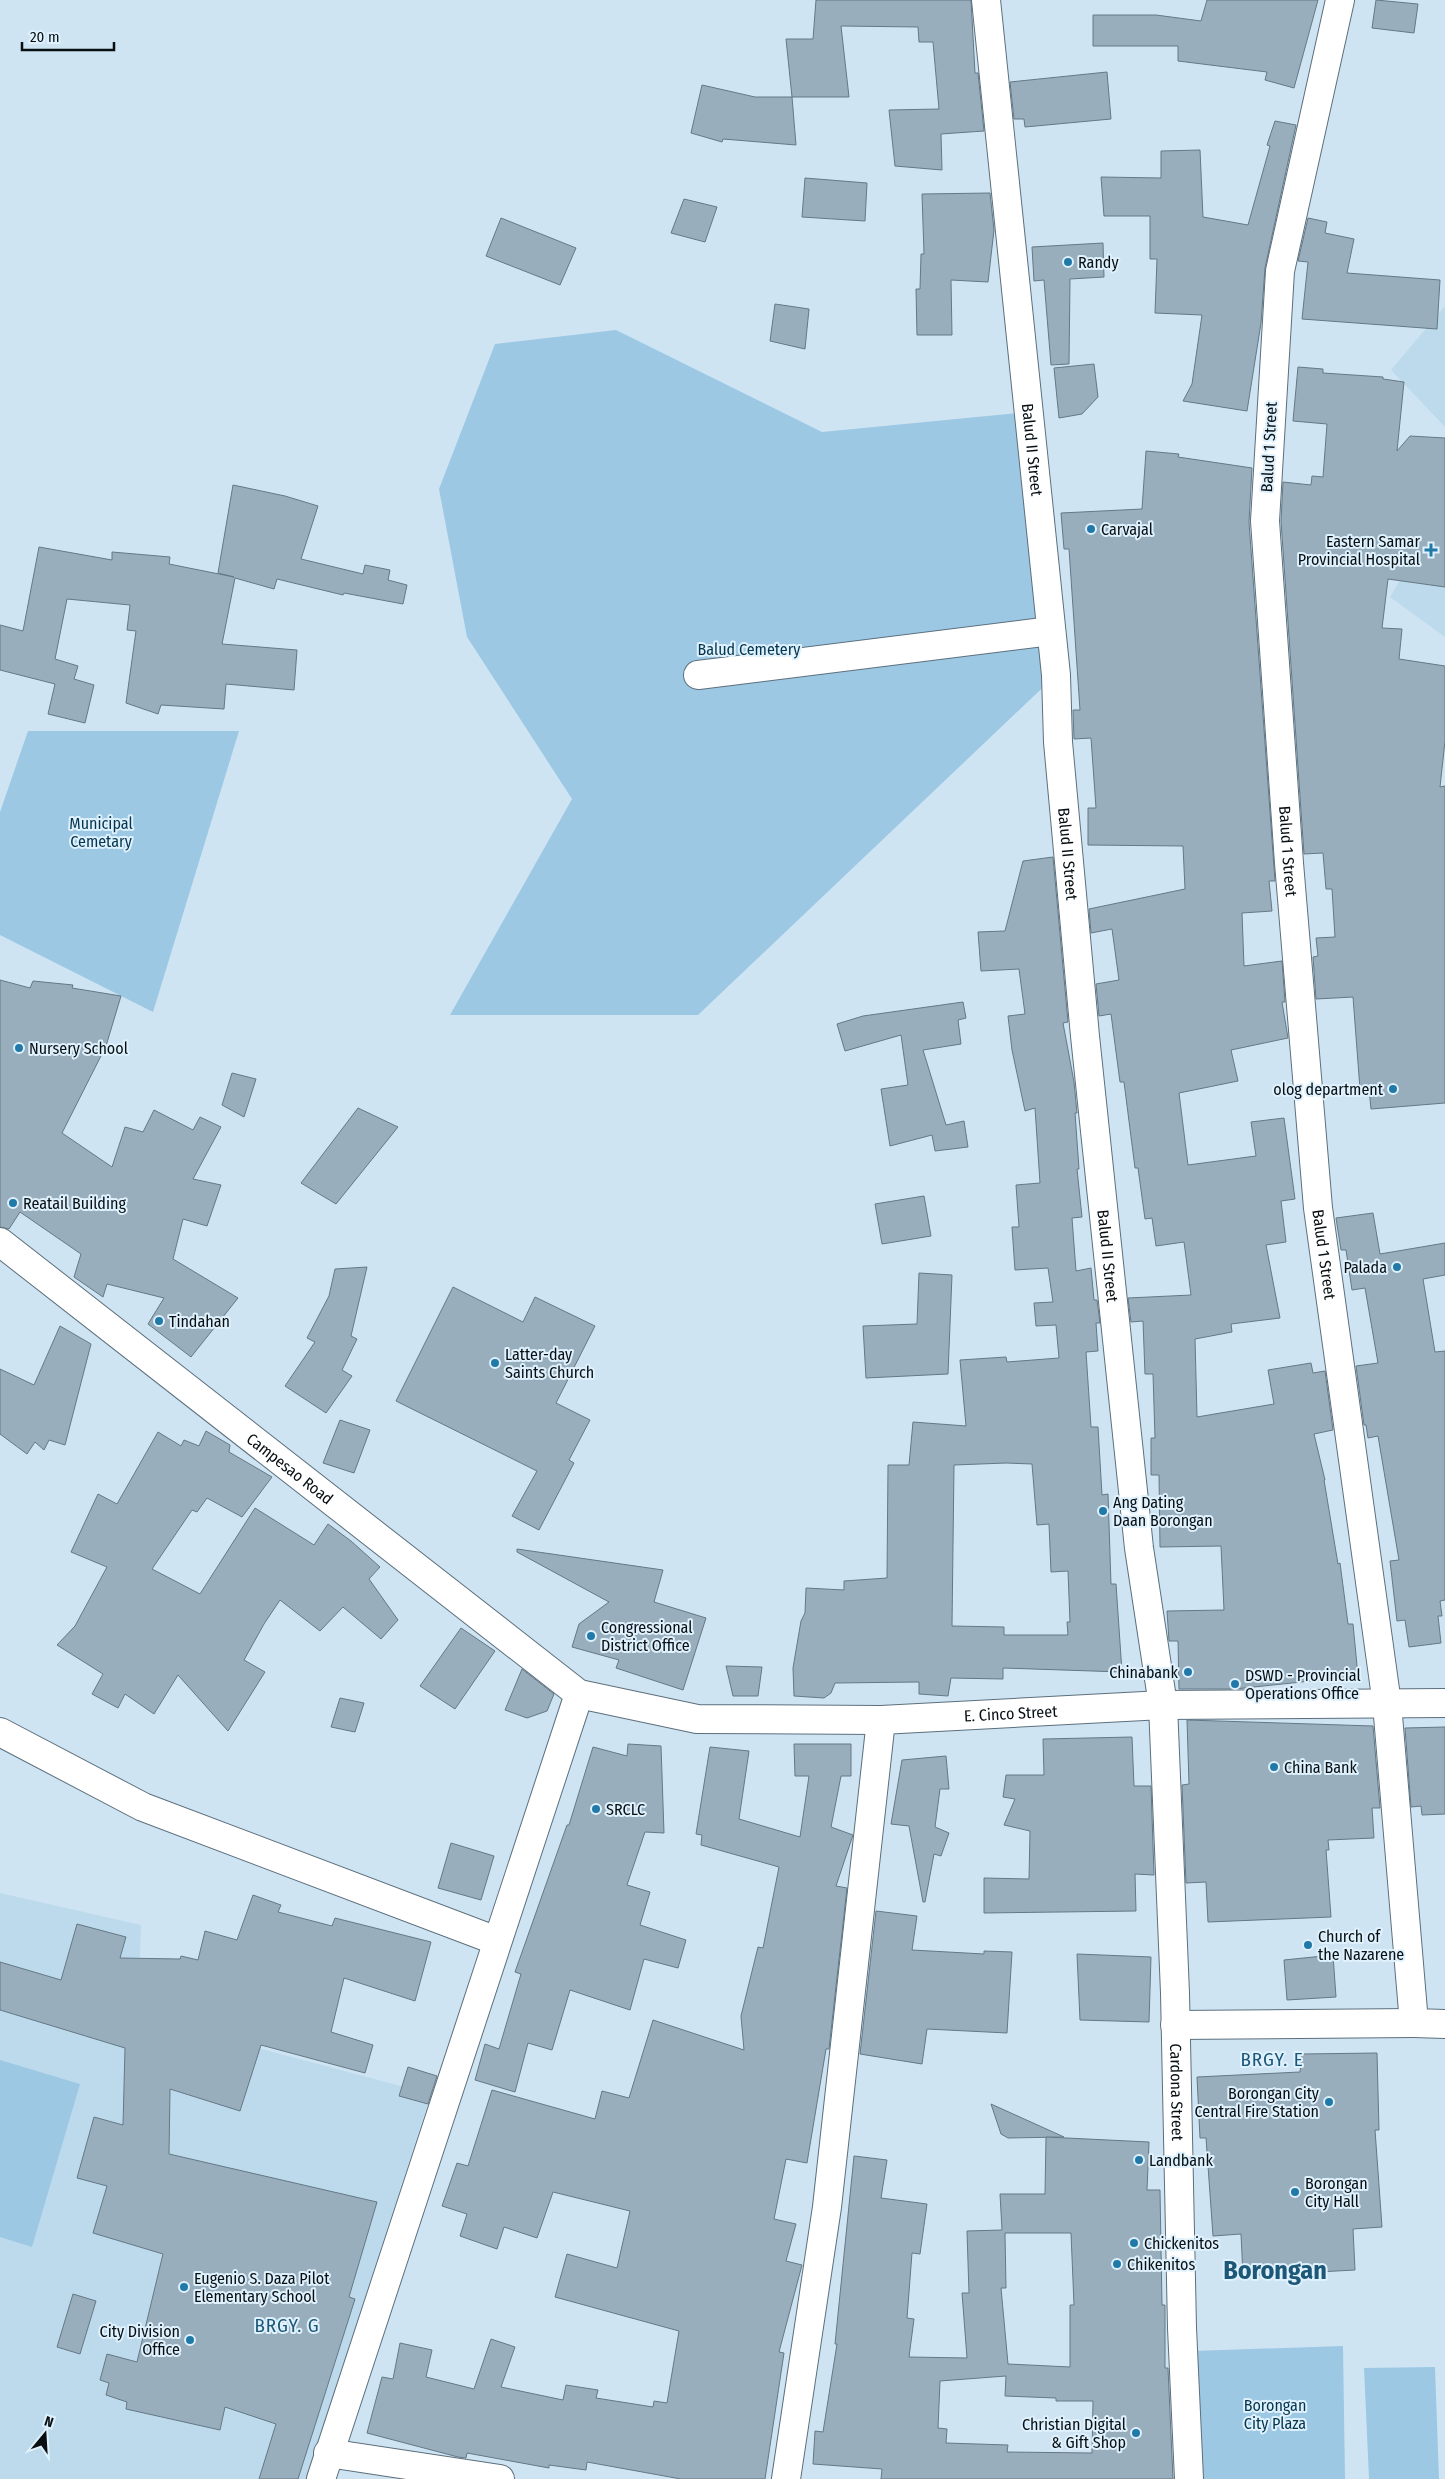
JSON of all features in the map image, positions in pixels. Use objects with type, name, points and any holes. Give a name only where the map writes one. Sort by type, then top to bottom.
[{"type":"street","name":"Balud II Street","points":[[986,0],[1052,631],[1058,742],[1085,1036],[1139,1548],[1163,1705]]},
{"type":"street","name":"Balud 1 Street","points":[[1340,0],[1280,271],[1265,521],[1290,873],[1318,1208],[1388,1704],[1414,2023]]},
{"type":"street","points":[[698,675],[1052,631]]},
{"type":"street","name":"Campesao Road","points":[[0,1242],[579,1694]]},
{"type":"street","points":[[321,2479],[579,1694]]},
{"type":"street","name":"E. Cinco Street","points":[[579,1694],[698,1719],[882,1720],[1163,1705],[1445,1703]]},
{"type":"street","name":"Cardona Street","points":[[1163,1705],[1175,2025],[1182,2328],[1189,2479]]},
{"type":"street","points":[[786,2479],[827,2207],[882,1720]]},
{"type":"street","points":[[0,1732],[143,1806],[497,1942]]},
{"type":"street","points":[[1175,2025],[1445,2024]]},
{"type":"street","points":[[328,2453],[500,2479]]},
{"type":"shaded area","points":[[1445,306],[1445,427],[1391,370]]},
{"type":"shaded area","name":"Eastern Samar Provincial Hospital","points":[[1445,504],[1445,637],[1390,597]]},
{"type":"shaded area","name":"Eugenio S. Daza Pilot Elementary School","points":[[0,1893],[141,1925],[138,2014],[194,2031],[431,2094],[306,2479],[0,2479]]},
{"type":"green space","name":"Balud Cemetery","points":[[616,330],[822,432],[1029,412],[1056,675],[698,1015],[450,1015],[572,799],[467,637],[439,489],[495,344]]},
{"type":"green space","name":"Municipal Cemetary","points":[[28,731],[239,731],[153,1012],[0,935],[0,812]]},
{"type":"green space","points":[[0,2060],[80,2084],[32,2247],[0,2237]]},
{"type":"green space","name":"Borongan City Plaza","points":[[1343,2346],[1345,2479],[1198,2479],[1193,2351]]},
{"type":"green space","points":[[1435,2367],[1439,2479],[1369,2479],[1364,2368]]},
{"type":"building","points":[[816,0],[971,0],[975,73],[978,73],[984,131],[941,134],[942,170],[895,166],[889,110],[939,109],[933,42],[919,42],[918,27],[841,26],[849,97],[792,97],[786,39],[813,39]]},
{"type":"building","points":[[1207,0],[1318,0],[1294,88],[1265,80],[1267,72],[1178,61],[1178,46],[1093,46],[1093,15],[1156,15],[1201,21]]},
{"type":"building","points":[[1376,0],[1418,4],[1414,33],[1372,28]]},
{"type":"building","points":[[1107,72],[1111,119],[1025,127],[1024,119],[1014,119],[1010,82]]},
{"type":"building","points":[[702,85],[755,97],[792,97],[796,145],[723,139],[722,142],[691,133]]},
{"type":"building","points":[[1275,121],[1296,125],[1265,268],[1261,323],[1247,411],[1183,401],[1192,384],[1202,315],[1155,313],[1157,259],[1150,259],[1150,216],[1104,216],[1101,177],[1161,178],[1161,151],[1200,150],[1203,217],[1248,225],[1270,146],[1267,145]]},
{"type":"building","points":[[805,178],[867,183],[865,221],[802,217]]},
{"type":"building","points":[[990,193],[994,230],[988,282],[951,280],[952,335],[917,335],[916,289],[920,289],[921,254],[924,254],[922,194]]},
{"type":"building","points":[[684,199],[717,207],[705,242],[671,233]]},
{"type":"building","points":[[501,218],[576,248],[560,285],[486,256]]},
{"type":"building","points":[[1308,218],[1327,222],[1325,233],[1354,239],[1347,273],[1440,280],[1437,329],[1302,319],[1308,262],[1298,261]]},
{"type":"building","points":[[1103,243],[1104,277],[1070,279],[1069,364],[1051,365],[1044,280],[1034,281],[1032,247]]},
{"type":"building","points":[[775,304],[809,309],[805,349],[770,341]]},
{"type":"building","points":[[1094,364],[1098,397],[1082,414],[1059,418],[1054,368]]},
{"type":"building","points":[[1298,367],[1323,369],[1323,373],[1383,377],[1383,379],[1404,382],[1397,451],[1410,436],[1445,438],[1445,587],[1388,579],[1382,628],[1402,629],[1399,659],[1445,666],[1445,741],[1440,787],[1445,786],[1445,1103],[1371,1109],[1369,1089],[1360,1089],[1353,997],[1316,999],[1313,957],[1318,956],[1316,938],[1335,937],[1332,889],[1326,889],[1323,853],[1304,854],[1281,521],[1283,482],[1311,485],[1312,476],[1323,477],[1327,424],[1293,421]]},
{"type":"building","points":[[1146,451],[1179,454],[1178,457],[1252,468],[1249,522],[1275,881],[1269,881],[1272,911],[1242,913],[1244,966],[1282,961],[1285,1002],[1282,1002],[1288,1038],[1231,1050],[1238,1081],[1179,1093],[1188,1165],[1256,1156],[1251,1122],[1284,1118],[1295,1199],[1281,1201],[1286,1242],[1266,1245],[1280,1318],[1231,1324],[1232,1332],[1195,1339],[1197,1417],[1274,1404],[1268,1370],[1311,1363],[1313,1373],[1325,1371],[1333,1430],[1314,1434],[1325,1480],[1338,1564],[1340,1563],[1348,1624],[1353,1624],[1358,1676],[1235,1689],[1179,1689],[1178,1641],[1169,1641],[1167,1611],[1224,1610],[1221,1546],[1160,1547],[1159,1475],[1151,1475],[1151,1438],[1155,1438],[1153,1374],[1145,1374],[1143,1321],[1131,1322],[1128,1298],[1191,1295],[1184,1242],[1156,1246],[1152,1218],[1145,1219],[1138,1168],[1135,1168],[1124,1082],[1120,1082],[1111,1014],[1099,1016],[1096,984],[1119,980],[1112,929],[1091,933],[1089,909],[1185,889],[1183,846],[1088,845],[1088,808],[1096,808],[1091,738],[1074,739],[1073,710],[1080,710],[1069,549],[1064,549],[1061,513],[1142,509]]},
{"type":"building","points":[[233,485],[285,496],[318,506],[301,559],[363,574],[365,565],[390,570],[388,580],[407,585],[403,604],[344,593],[343,595],[277,579],[274,589],[235,578],[222,644],[297,650],[294,690],[226,684],[224,709],[161,705],[158,714],[126,703],[136,631],[127,630],[130,605],[67,599],[55,659],[78,666],[74,679],[94,685],[85,723],[48,714],[55,684],[0,670],[0,625],[23,631],[39,547],[112,560],[112,552],[170,557],[169,564],[234,577],[218,573]]},
{"type":"building","points":[[1053,857],[1068,1022],[1063,1023],[1074,1082],[1077,1113],[1075,1113],[1079,1169],[1077,1169],[1082,1217],[1072,1218],[1076,1271],[1091,1268],[1094,1300],[1097,1300],[1100,1323],[1096,1323],[1098,1351],[1086,1352],[1091,1427],[1098,1427],[1102,1495],[1108,1494],[1111,1584],[1116,1584],[1122,1672],[1003,1668],[1003,1679],[951,1678],[948,1696],[919,1694],[919,1682],[835,1683],[831,1693],[824,1698],[794,1696],[793,1668],[801,1621],[805,1613],[806,1588],[844,1590],[844,1581],[887,1578],[888,1465],[909,1465],[913,1422],[966,1426],[960,1360],[1006,1357],[1007,1362],[1059,1358],[1056,1325],[1036,1326],[1034,1303],[1053,1302],[1048,1268],[1015,1270],[1012,1227],[1019,1227],[1016,1185],[1040,1183],[1035,1108],[1025,1111],[1012,1050],[1008,1016],[1025,1014],[1019,969],[981,971],[978,932],[1005,931],[1023,861]],"holes":[[[1032,1464],[1037,1525],[1049,1524],[1051,1572],[1068,1571],[1070,1622],[1067,1622],[1068,1635],[1004,1635],[1004,1627],[952,1626],[954,1465]]]},
{"type":"building","points":[[0,980],[30,988],[33,981],[73,985],[72,988],[121,996],[106,1046],[62,1133],[112,1167],[125,1127],[143,1132],[154,1110],[193,1130],[200,1117],[221,1127],[193,1179],[221,1185],[207,1226],[183,1219],[173,1259],[238,1298],[191,1357],[148,1324],[164,1298],[107,1284],[103,1297],[74,1277],[81,1254],[20,1212],[9,1229],[0,1227]]},
{"type":"building","points":[[963,1002],[966,1018],[958,1020],[961,1044],[923,1050],[946,1125],[964,1121],[968,1147],[935,1151],[932,1135],[890,1146],[881,1089],[908,1085],[901,1035],[845,1051],[837,1024],[863,1016]]},
{"type":"building","points":[[232,1073],[256,1079],[244,1117],[222,1105]]},
{"type":"building","points":[[358,1108],[398,1127],[336,1204],[301,1183]]},
{"type":"building","points":[[924,1196],[931,1236],[882,1244],[875,1204]]},
{"type":"building","points":[[1373,1213],[1380,1254],[1445,1243],[1445,1275],[1423,1279],[1435,1352],[1445,1351],[1445,1600],[1440,1601],[1442,1616],[1438,1616],[1441,1643],[1409,1647],[1405,1620],[1397,1621],[1390,1561],[1399,1560],[1378,1436],[1368,1438],[1366,1425],[1364,1425],[1356,1366],[1378,1363],[1365,1288],[1352,1290],[1346,1250],[1341,1250],[1336,1218]]},
{"type":"building","points":[[367,1267],[351,1336],[357,1339],[342,1370],[352,1376],[326,1413],[285,1386],[315,1342],[307,1338],[329,1296],[335,1269]]},
{"type":"building","points":[[919,1273],[952,1275],[948,1374],[866,1378],[863,1326],[917,1324]]},
{"type":"building","name":"Latter-day Saints Church","points":[[453,1287],[523,1322],[535,1297],[595,1326],[556,1403],[590,1420],[569,1460],[574,1463],[539,1530],[512,1516],[537,1471],[396,1401]]},
{"type":"building","points":[[60,1326],[91,1344],[65,1445],[49,1440],[44,1450],[35,1442],[27,1454],[0,1434],[0,1369],[34,1385]]},
{"type":"building","points":[[340,1420],[370,1430],[354,1473],[323,1463]]},
{"type":"building","points":[[206,1431],[230,1445],[229,1452],[272,1477],[242,1517],[207,1498],[197,1512],[192,1510],[152,1569],[200,1594],[255,1508],[314,1545],[328,1524],[351,1541],[380,1567],[369,1579],[398,1620],[381,1639],[343,1607],[320,1631],[280,1600],[244,1660],[265,1672],[228,1731],[178,1675],[154,1714],[125,1694],[118,1708],[92,1694],[103,1674],[57,1645],[75,1626],[107,1567],[71,1552],[98,1494],[117,1504],[158,1432],[181,1446],[184,1440],[199,1446]]},
{"type":"building","points":[[517,1549],[663,1570],[654,1602],[706,1618],[683,1690],[616,1668],[619,1660],[572,1647],[579,1624],[609,1602],[517,1552]]},
{"type":"building","points":[[461,1628],[495,1651],[455,1709],[420,1686]]},
{"type":"building","points":[[726,1666],[762,1667],[758,1696],[733,1696]]},
{"type":"building","points":[[522,1669],[554,1694],[547,1711],[527,1718],[505,1710]]},
{"type":"building","points":[[340,1698],[364,1703],[355,1732],[331,1727]]},
{"type":"building","points":[[1187,1720],[1373,1726],[1380,1808],[1372,1808],[1374,1838],[1328,1840],[1329,1850],[1326,1850],[1331,1917],[1208,1922],[1206,1882],[1186,1883],[1182,1785],[1189,1784]]},
{"type":"building","points":[[1445,1727],[1445,1814],[1422,1815],[1421,1806],[1411,1807],[1405,1728]]},
{"type":"building","points":[[1132,1737],[1134,1786],[1151,1786],[1154,1875],[1135,1874],[1136,1911],[984,1913],[984,1878],[1029,1879],[1030,1831],[1004,1825],[1015,1799],[1003,1797],[1006,1775],[1044,1775],[1043,1739]]},
{"type":"building","points":[[628,1744],[661,1746],[664,1833],[645,1832],[627,1885],[650,1892],[640,1925],[686,1940],[678,1968],[644,1959],[630,2010],[570,1990],[552,2050],[528,2043],[515,2092],[475,2080],[485,2044],[499,2049],[521,1974],[515,1972],[567,1825],[569,1825],[593,1747],[627,1756]]},
{"type":"building","points":[[794,1744],[851,1744],[851,1776],[841,1776],[831,1827],[853,1835],[836,1886],[847,1888],[829,2049],[826,2049],[807,2163],[786,2159],[774,2219],[796,2224],[786,2261],[802,2265],[779,2352],[784,2353],[765,2479],[681,2479],[587,2462],[586,2470],[549,2465],[549,2468],[467,2453],[466,2458],[458,2457],[367,2433],[382,2377],[393,2379],[400,2343],[432,2350],[426,2377],[474,2389],[491,2339],[515,2347],[501,2387],[563,2400],[566,2385],[598,2390],[596,2398],[653,2407],[654,2401],[667,2403],[679,2331],[555,2297],[567,2254],[617,2268],[630,2211],[553,2192],[537,2238],[504,2227],[497,2249],[460,2236],[467,2214],[442,2206],[457,2163],[468,2166],[492,2090],[595,2119],[602,2091],[629,2098],[653,2020],[744,2050],[741,2016],[758,1947],[763,1948],[779,1867],[701,1845],[702,1835],[696,1834],[710,1747],[749,1751],[739,1819],[800,1837],[809,1776],[795,1776]]},
{"type":"building","points":[[946,1756],[949,1789],[940,1789],[935,1827],[949,1833],[941,1856],[934,1854],[925,1902],[923,1902],[909,1826],[891,1824],[902,1760]]},
{"type":"building","points":[[451,1843],[494,1856],[481,1900],[438,1888]]},
{"type":"building","points":[[253,1895],[281,1905],[278,1912],[332,1926],[335,1918],[431,1942],[415,2001],[344,1978],[331,2032],[373,2045],[365,2073],[261,2045],[240,2111],[170,2089],[169,2154],[377,2202],[349,2297],[355,2299],[298,2479],[259,2479],[276,2424],[225,2407],[220,2430],[126,2409],[127,2402],[106,2395],[109,2383],[100,2380],[107,2354],[137,2362],[163,2254],[93,2233],[107,2186],[77,2178],[94,2117],[123,2125],[125,2048],[0,2010],[0,1962],[61,1980],[77,1924],[126,1937],[120,1958],[180,1959],[181,1956],[198,1960],[205,1931],[237,1940]]},
{"type":"building","points":[[876,1911],[917,1916],[912,1950],[984,1954],[984,1951],[1012,1952],[1007,2033],[927,2029],[922,2064],[860,2054]]},
{"type":"building","points":[[1077,1954],[1151,1957],[1149,2022],[1080,2020]]},
{"type":"building","points":[[1333,1955],[1336,1997],[1287,2000],[1284,1960]]},
{"type":"building","points":[[1377,2053],[1379,2130],[1375,2130],[1382,2227],[1353,2229],[1355,2270],[1243,2276],[1241,2234],[1213,2236],[1206,2138],[1200,2138],[1197,2077],[1300,2072],[1302,2054]]},
{"type":"building","points":[[408,2067],[437,2076],[428,2104],[399,2096]]},
{"type":"building","points":[[991,2104],[1064,2137],[1008,2138],[1001,2134]]},
{"type":"building","points":[[1046,2137],[1149,2142],[1147,2190],[1160,2190],[1162,2305],[1165,2305],[1165,2368],[1168,2368],[1173,2479],[881,2479],[882,2469],[813,2464],[815,2431],[823,2432],[837,2344],[835,2344],[854,2156],[887,2160],[881,2198],[927,2204],[920,2254],[912,2253],[907,2318],[914,2319],[909,2357],[967,2358],[962,2293],[969,2293],[967,2231],[1002,2230],[1000,2194],[1045,2194]],"holes":[[[1005,2233],[1071,2233],[1074,2305],[1070,2305],[1070,2367],[1008,2364],[1001,2288],[1006,2288]],[[1006,2376],[1005,2396],[1056,2398],[1056,2401],[1093,2401],[1092,2453],[1007,2452],[1008,2445],[946,2443],[947,2429],[938,2428],[940,2381]]]},
{"type":"building","points":[[73,2294],[96,2301],[80,2354],[57,2347]]},
{"type":"place","name":"Randy","points":[[1068,262]]},
{"type":"place","name":"Carvajal","points":[[1091,529]]},
{"type":"place","name":"Eastern Samar Provincial Hospital","points":[[1431,550]]},
{"type":"place","name":"Nursery School","points":[[19,1048]]},
{"type":"place","name":"olog department","points":[[1393,1089]]},
{"type":"place","name":"Reatail Building","points":[[13,1203]]},
{"type":"place","name":"Palada","points":[[1397,1267]]},
{"type":"place","name":"Tindahan","points":[[159,1321]]},
{"type":"place","name":"Latter-day Saints Church","points":[[495,1363]]},
{"type":"place","name":"Ang Dating Daan Borongan","points":[[1103,1511]]},
{"type":"place","name":"Congressional District Office","points":[[591,1636]]},
{"type":"place","name":"Chinabank","points":[[1188,1672]]},
{"type":"place","name":"DSWD - Provincial Operations Office","points":[[1235,1684]]},
{"type":"place","name":"China Bank","points":[[1274,1767]]},
{"type":"place","name":"SRCLC","points":[[596,1809]]},
{"type":"place","name":"Church of the Nazarene","points":[[1308,1945]]},
{"type":"place","name":"Borongan City Central Fire Station","points":[[1329,2102]]},
{"type":"place","name":"Landbank","points":[[1139,2160]]},
{"type":"place","name":"Borongan City Hall","points":[[1295,2192]]},
{"type":"place","name":"Chickenitos","points":[[1134,2243]]},
{"type":"place","name":"Chikenitos","points":[[1117,2264]]},
{"type":"place","name":"Eugenio S. Daza Pilot Elementary School","points":[[184,2287]]},
{"type":"place","name":"City Division Office","points":[[190,2340]]},
{"type":"place","name":"Christian Digital & Gift Shop","points":[[1136,2433]]},
{"type":"district","name":"BRGY. E","points":[[1272,2059]]},
{"type":"district","name":"Borongan","points":[[1275,2270]]},
{"type":"district","name":"BRGY. G","points":[[287,2325]]}]
